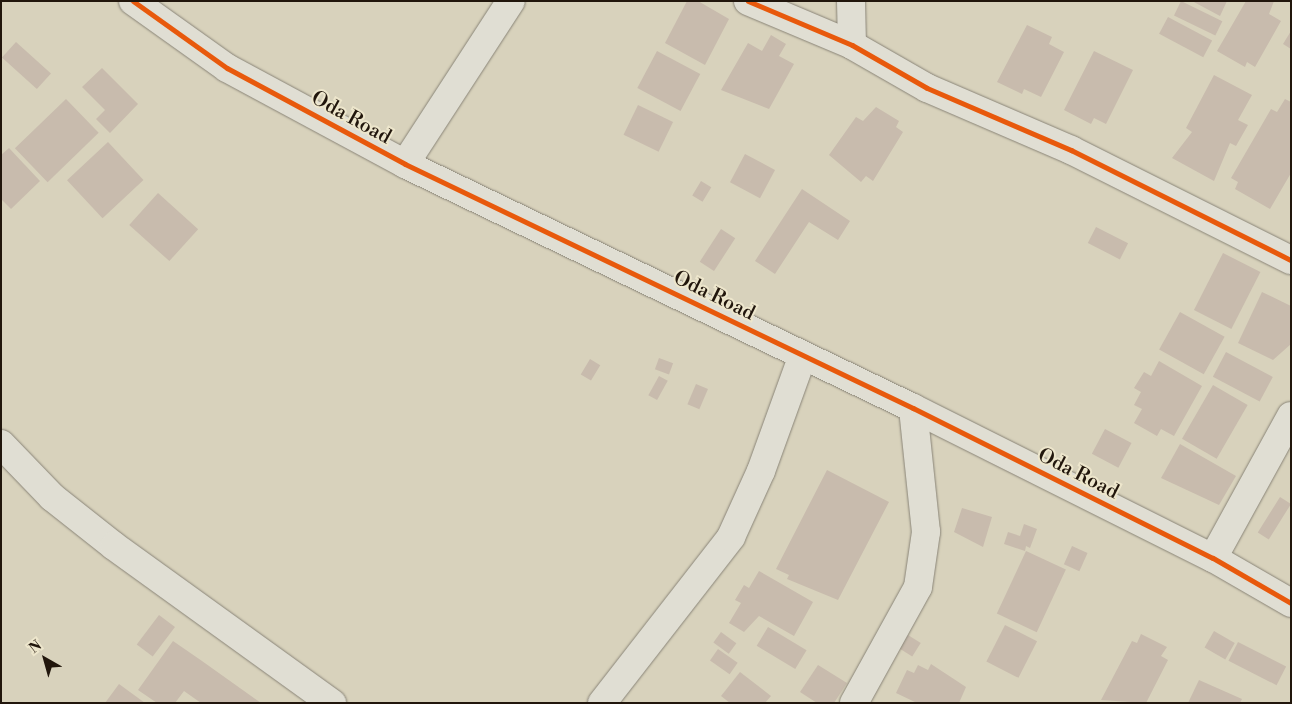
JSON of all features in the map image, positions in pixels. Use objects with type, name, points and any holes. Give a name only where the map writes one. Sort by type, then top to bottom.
[{"type":"street","name":"Oda Road","points":[[133,1],[227,68],[405,164],[913,408],[1213,558],[1291,603]]},
{"type":"street","points":[[405,164],[511,1]]},
{"type":"street","points":[[748,1],[852,45],[927,88],[1071,150],[1291,260]]},
{"type":"street","points":[[851,1],[852,45]]},
{"type":"street","points":[[602,703],[730,537],[761,471],[803,355]]},
{"type":"street","points":[[854,703],[918,586],[926,532],[913,408]]},
{"type":"street","points":[[1213,558],[1291,416]]},
{"type":"street","points":[[4,452],[52,497],[114,546],[332,703]]},
{"type":"building","points":[[687,1],[698,1],[729,19],[705,65],[665,43]]},
{"type":"building","points":[[1181,1],[1222,21],[1215,36],[1174,15]]},
{"type":"building","points":[[1192,1],[1227,1],[1220,16]]},
{"type":"building","points":[[1246,1],[1274,1],[1269,14],[1281,21],[1255,67],[1247,62],[1245,67],[1217,51]]},
{"type":"building","points":[[1168,17],[1212,40],[1203,57],[1159,34]]},
{"type":"building","points":[[1027,25],[1052,37],[1049,44],[1064,52],[1041,97],[1024,89],[1022,94],[997,82]]},
{"type":"building","points":[[1291,31],[1291,49],[1283,44]]},
{"type":"building","points":[[771,35],[786,44],[779,56],[794,64],[769,109],[721,90],[748,43],[762,51]]},
{"type":"building","points":[[16,42],[51,73],[37,89],[2,58]]},
{"type":"building","points":[[657,51],[700,74],[681,111],[637,88]]},
{"type":"building","points":[[1094,51],[1133,70],[1106,124],[1094,118],[1091,124],[1064,110]]},
{"type":"building","points":[[102,68],[138,104],[110,133],[96,119],[105,110],[82,87]]},
{"type":"building","points":[[1214,75],[1252,95],[1238,120],[1248,125],[1236,146],[1230,143],[1214,181],[1172,158],[1192,132],[1186,128]]},
{"type":"building","points":[[66,99],[99,133],[48,182],[15,148]]},
{"type":"building","points":[[1285,99],[1291,102],[1291,173],[1270,209],[1235,189],[1238,182],[1231,178],[1271,109],[1277,112]]},
{"type":"building","points":[[638,105],[673,122],[659,152],[624,135]]},
{"type":"building","points":[[876,107],[899,121],[896,127],[903,132],[873,181],[866,176],[861,182],[829,155],[856,117],[863,121]]},
{"type":"building","points":[[108,142],[143,180],[103,218],[67,180]]},
{"type":"building","points":[[9,148],[40,181],[11,209],[1,199],[1,155]]},
{"type":"building","points":[[745,154],[775,170],[760,198],[730,182]]},
{"type":"building","points":[[701,181],[711,187],[703,202],[692,196]]},
{"type":"building","points":[[802,189],[850,221],[838,240],[809,222],[775,274],[755,261]]},
{"type":"building","points":[[158,193],[198,229],[169,261],[129,225]]},
{"type":"building","points":[[1096,227],[1128,243],[1120,259],[1088,243]]},
{"type":"building","points":[[721,229],[735,238],[714,271],[700,262]]},
{"type":"building","points":[[1223,253],[1260,272],[1231,329],[1194,310]]},
{"type":"building","points":[[1262,292],[1291,306],[1291,344],[1273,360],[1238,343]]},
{"type":"building","points":[[1180,312],[1225,337],[1204,374],[1159,350]]},
{"type":"building","points":[[1226,352],[1273,377],[1260,402],[1213,377]]},
{"type":"building","points":[[659,358],[673,363],[669,374],[655,369]]},
{"type":"building","points":[[590,359],[600,365],[591,381],[581,374]]},
{"type":"building","points":[[1159,361],[1202,386],[1174,436],[1161,429],[1157,436],[1134,423],[1142,409],[1134,405],[1141,392],[1134,388],[1144,372],[1151,376]]},
{"type":"building","points":[[659,376],[668,381],[657,400],[648,395]]},
{"type":"building","points":[[696,384],[708,389],[699,409],[687,404]]},
{"type":"building","points":[[1213,385],[1248,405],[1217,459],[1182,439]]},
{"type":"building","points":[[1105,429],[1131,443],[1118,468],[1092,454]]},
{"type":"building","points":[[1180,444],[1236,476],[1219,505],[1161,478]]},
{"type":"building","points":[[827,470],[889,502],[838,600],[787,579],[789,575],[776,569]]},
{"type":"building","points":[[1280,497],[1291,504],[1269,540],[1258,533]]},
{"type":"building","points":[[962,508],[992,517],[983,547],[954,532]]},
{"type":"building","points":[[1024,524],[1037,529],[1030,548],[1026,546],[1025,551],[1004,544],[1008,532],[1020,536]]},
{"type":"building","points":[[1072,546],[1088,553],[1079,571],[1064,564]]},
{"type":"building","points":[[1026,551],[1066,570],[1037,632],[997,614]]},
{"type":"building","points":[[759,571],[813,602],[794,636],[759,616],[744,632],[729,623],[741,603],[735,600],[744,585],[749,588]]},
{"type":"building","points":[[159,615],[175,627],[153,657],[137,645]]},
{"type":"building","points":[[1005,625],[1037,641],[1018,678],[986,662]]},
{"type":"building","points":[[768,627],[807,650],[795,669],[757,646]]},
{"type":"building","points":[[1214,631],[1235,643],[1225,659],[1204,647]]},
{"type":"building","points":[[721,632],[736,643],[729,654],[713,643]]},
{"type":"building","points":[[1141,634],[1167,647],[1161,656],[1168,660],[1146,703],[1101,700],[1132,641],[1137,643]]},
{"type":"building","points":[[908,635],[921,643],[912,657],[900,649]]},
{"type":"building","points":[[173,641],[261,703],[201,703],[184,691],[175,703],[157,703],[138,690]]},
{"type":"building","points":[[1238,642],[1286,667],[1277,685],[1228,661]]},
{"type":"building","points":[[718,649],[738,663],[730,674],[710,660]]},
{"type":"building","points":[[931,664],[966,687],[959,703],[917,703],[896,693],[907,670],[914,673],[918,665],[928,670]]},
{"type":"building","points":[[818,665],[847,683],[834,703],[817,703],[800,692]]},
{"type":"building","points":[[740,672],[771,696],[765,703],[730,703],[721,696]]},
{"type":"building","points":[[1199,680],[1242,699],[1240,703],[1188,703]]},
{"type":"building","points":[[119,684],[145,703],[105,703]]},
{"type":"cycle path","points":[[133,1],[227,68],[405,164],[913,408],[1213,558],[1291,603]]},
{"type":"cycle path","points":[[748,1],[852,45],[927,88],[1071,150],[1291,260]]}]
